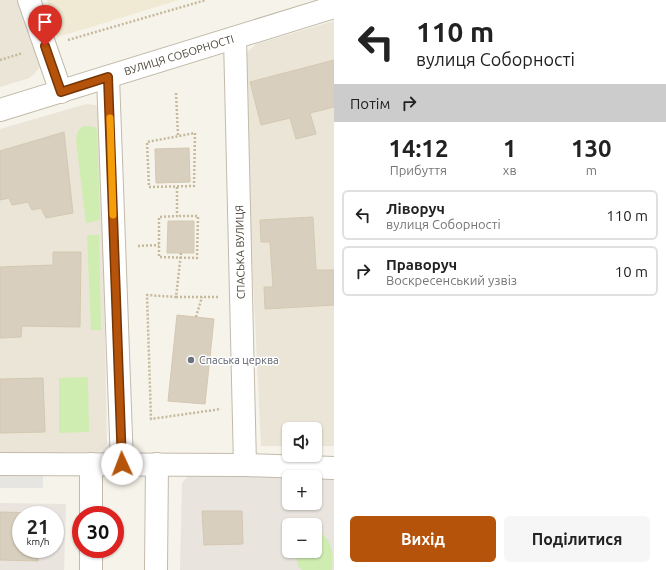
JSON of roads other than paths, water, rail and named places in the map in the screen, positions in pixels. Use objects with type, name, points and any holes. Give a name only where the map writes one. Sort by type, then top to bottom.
[{"type":"street","points":[[29,0],[61,92]]},
{"type":"street","name":"ВУЛИЦЯ СОБОРНОСТІ","points":[[0,110],[334,7]]},
{"type":"street","name":"СПАСЬКА ВУЛИЦЯ","points":[[235,38],[245,465]]},
{"type":"street","points":[[108,77],[122,464]]},
{"type":"street","points":[[0,464],[245,465],[334,468]]},
{"type":"street","points":[[91,464],[91,506]]},
{"type":"street","points":[[156,570],[157,464]]},
{"type":"street","points":[[91,558],[91,570]]},
{"type":"place","name":"Спаська церква","points":[[191,360]]}]
